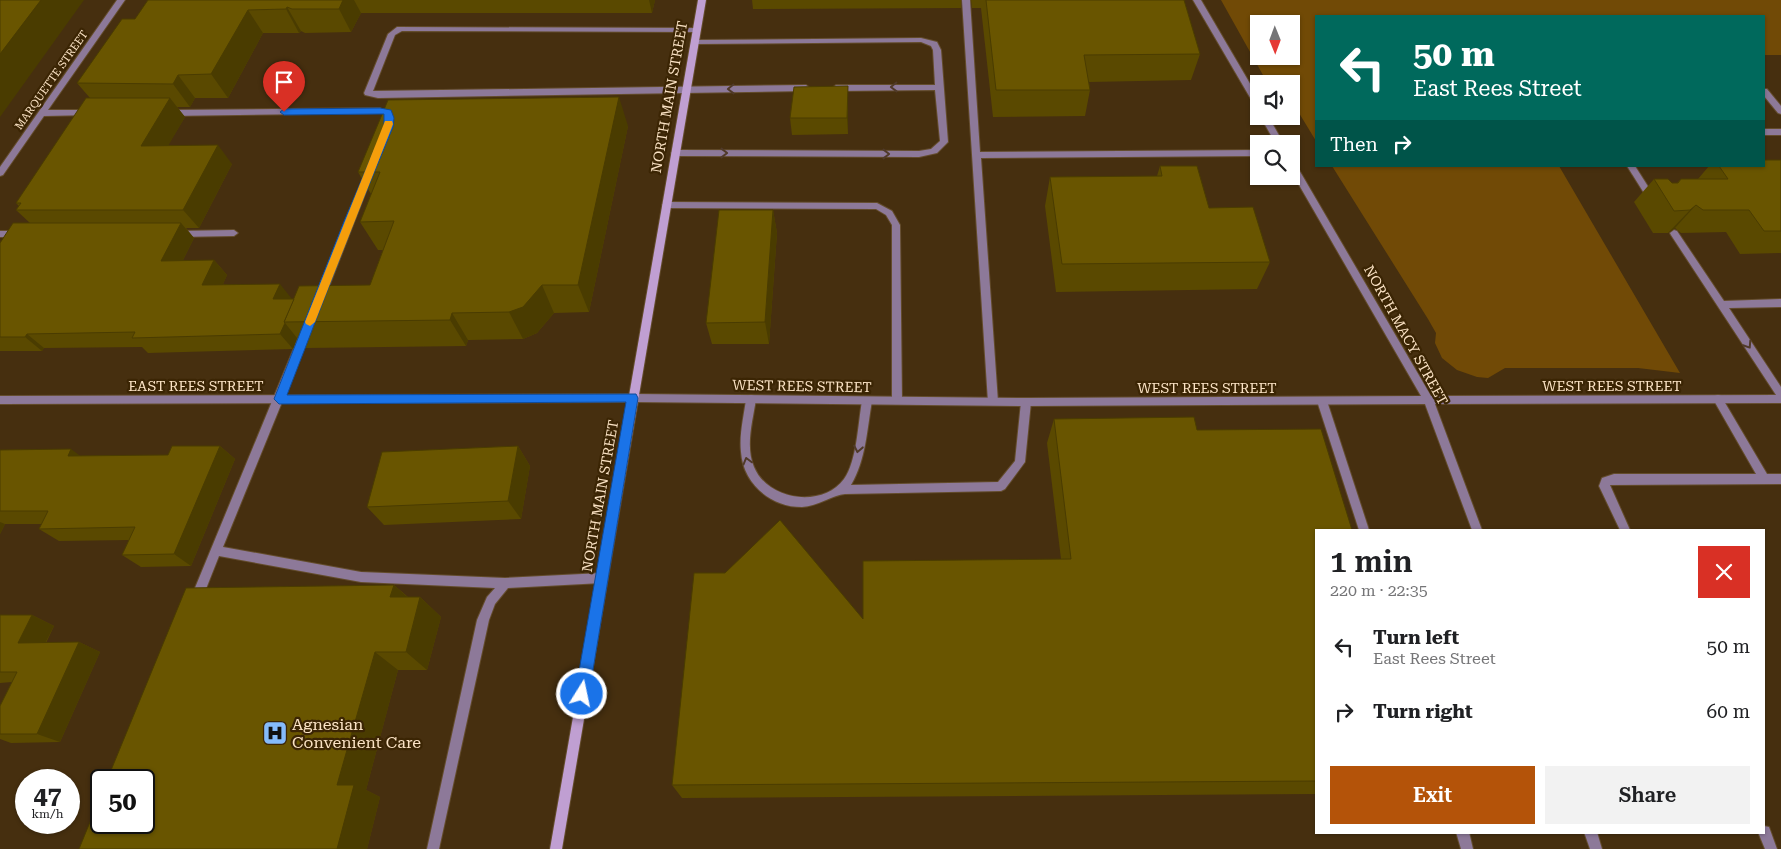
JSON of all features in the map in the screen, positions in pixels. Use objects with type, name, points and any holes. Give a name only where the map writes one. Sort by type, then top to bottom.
[{"type":"main road","name":"NORTH MAIN STREET","points":[[556,849],[632,398],[702,0]]},
{"type":"street","name":"MARQUETTE STREET","points":[[0,173],[121,0]]},
{"type":"street","points":[[966,0],[993,402]]},
{"type":"street","points":[[1197,0],[1250,91]]},
{"type":"street","points":[[696,30],[400,29],[392,34],[368,93],[378,95],[812,88]]},
{"type":"street","points":[[675,153],[919,154],[934,151],[944,142],[937,50],[934,44],[921,40],[694,42]]},
{"type":"street","points":[[832,88],[939,87]]},
{"type":"street","points":[[1765,92],[1781,111]]},
{"type":"street","points":[[156,113],[380,111],[388,112],[389,118]]},
{"type":"street","points":[[42,113],[96,113]]},
{"type":"street","points":[[1765,132],[1781,132]]},
{"type":"street","points":[[976,155],[1250,152]]},
{"type":"street","points":[[316,307],[373,164]]},
{"type":"street","points":[[1632,167],[1654,202]]},
{"type":"street","name":"NORTH MACY STREET","points":[[1300,179],[1428,401],[1477,529]]},
{"type":"street","points":[[666,205],[877,206],[886,209],[893,217],[896,226],[897,401]]},
{"type":"street","points":[[1674,233],[1781,397]]},
{"type":"street","points":[[0,234],[29,234]]},
{"type":"street","points":[[166,234],[234,234]]},
{"type":"street","points":[[1721,305],[1781,303]]},
{"type":"street","points":[[194,606],[309,324]]},
{"type":"street","name":"WEST REES STREET","points":[[632,398],[1026,402],[1428,401],[1781,397]]},
{"type":"street","name":"EAST REES STREET","points":[[0,400],[632,398]]},
{"type":"street","points":[[752,399],[745,454],[749,468],[758,484],[776,498],[797,504],[820,499],[841,490],[1001,486],[1020,462],[1026,402]]},
{"type":"street","points":[[1718,399],[1764,479]]},
{"type":"street","points":[[841,490],[851,476],[855,463],[867,401]]},
{"type":"street","points":[[1322,401],[1364,529]]},
{"type":"street","points":[[1625,529],[1604,486],[1606,481],[1614,479],[1781,479]]},
{"type":"street","points":[[216,551],[361,577],[505,583],[602,578]]},
{"type":"street","points":[[433,849],[483,620],[491,601],[505,583]]},
{"type":"street","points":[[1463,834],[1467,849]]},
{"type":"street","points":[[1591,834],[1596,849]]},
{"type":"street","points":[[1765,834],[1772,849]]},
{"type":"shaded area","points":[[1221,0],[1781,0],[1781,55],[1765,55],[1765,15],[1315,15],[1315,139],[1300,115],[1300,75],[1263,75],[1257,65],[1300,65],[1300,15],[1250,15],[1250,52]]},
{"type":"shaded area","points":[[1333,167],[1560,167],[1680,373],[1638,368],[1505,368],[1488,378],[1477,377],[1457,370],[1442,358],[1435,343],[1436,333]]},
{"type":"building","points":[[0,0],[41,0],[0,54]]},
{"type":"building","points":[[148,0],[343,0],[339,9],[292,9],[287,7],[286,9],[248,10],[211,74],[178,75],[173,84],[77,83],[122,19],[135,19]]},
{"type":"building","points":[[986,0],[1184,0],[1200,54],[1084,55],[1090,90],[996,90]]},
{"type":"building","points":[[848,86],[847,118],[790,118],[794,87]]},
{"type":"building","points":[[619,97],[578,285],[542,285],[523,307],[509,312],[452,313],[450,320],[284,322],[299,286],[370,285],[394,221],[360,222],[380,172],[358,172],[388,100]]},
{"type":"building","points":[[86,98],[170,98],[141,146],[218,145],[183,210],[16,210],[21,203],[16,203]]},
{"type":"building","points":[[1765,160],[1781,160],[1781,231],[1764,231],[1749,210],[1703,210],[1696,205],[1690,210],[1674,211],[1654,179],[1668,179],[1672,183],[1678,183],[1681,179],[1728,179],[1720,167],[1765,167]]},
{"type":"building","points":[[1160,166],[1197,166],[1209,208],[1253,207],[1270,262],[1062,264],[1050,177],[1162,176]]},
{"type":"building","points":[[719,210],[773,210],[765,322],[706,323]]},
{"type":"building","points":[[13,223],[181,223],[161,261],[214,260],[202,285],[280,284],[273,299],[294,299],[280,334],[132,338],[135,332],[27,334],[25,337],[0,337],[0,243]]},
{"type":"building","points":[[1194,417],[1197,430],[1321,429],[1352,529],[1315,529],[1315,781],[672,785],[694,573],[725,573],[780,520],[863,619],[863,561],[1071,559],[1054,419]]},
{"type":"building","points":[[172,446],[220,446],[174,554],[122,555],[135,527],[39,529],[48,511],[0,511],[0,450],[71,449],[68,456],[168,455]]},
{"type":"building","points":[[518,446],[508,501],[367,507],[382,452]]},
{"type":"building","name":"Agnesian Convenient Care","points":[[394,585],[390,597],[420,597],[406,652],[375,652],[337,785],[354,785],[337,849],[79,849],[90,822],[90,834],[155,834],[155,769],[112,769],[186,588]]},
{"type":"building","points":[[0,615],[32,615],[18,643],[79,642],[37,734],[0,734],[0,706],[17,672],[0,672]]},
{"type":"slow traffic","points":[[310,322],[389,124]]},
{"type":"place","name":"Agnesian Convenient Care","points":[[275,733]]},
{"type":"route","points":[[284,112],[380,111],[388,112],[389,118],[388,127],[279,399],[632,398],[582,694]]}]
